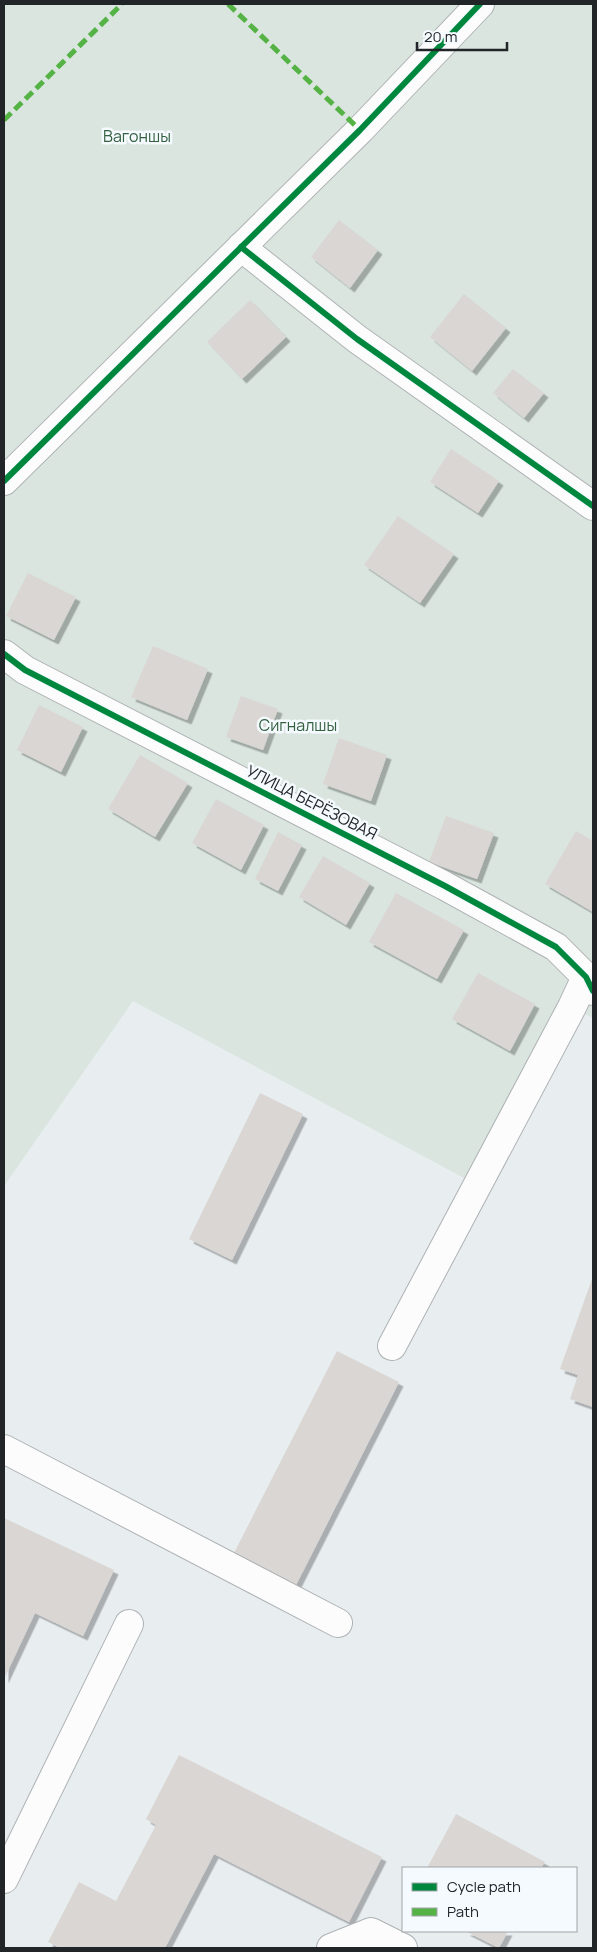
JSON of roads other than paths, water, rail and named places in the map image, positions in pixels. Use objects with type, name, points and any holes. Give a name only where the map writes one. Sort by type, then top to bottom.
[{"type":"street","points":[[4,481],[360,130],[480,4]]},
{"type":"street","points":[[241,247],[357,339],[593,506]]},
{"type":"street","name":"УЛИЦА БЕРЁЗОВАЯ","points":[[4,654],[25,670],[445,886],[556,947],[590,984]]},
{"type":"street","points":[[392,1346],[572,1007],[590,984]]},
{"type":"street","points":[[4,1449],[338,1623]]},
{"type":"street","points":[[4,1879],[130,1624]]},
{"type":"street","points":[[331,1948],[371,1932],[404,1948]]},
{"type":"park label","name":"Вагоншы","points":[[137,136]]},
{"type":"park label","name":"Сигналшы","points":[[298,725]]}]
